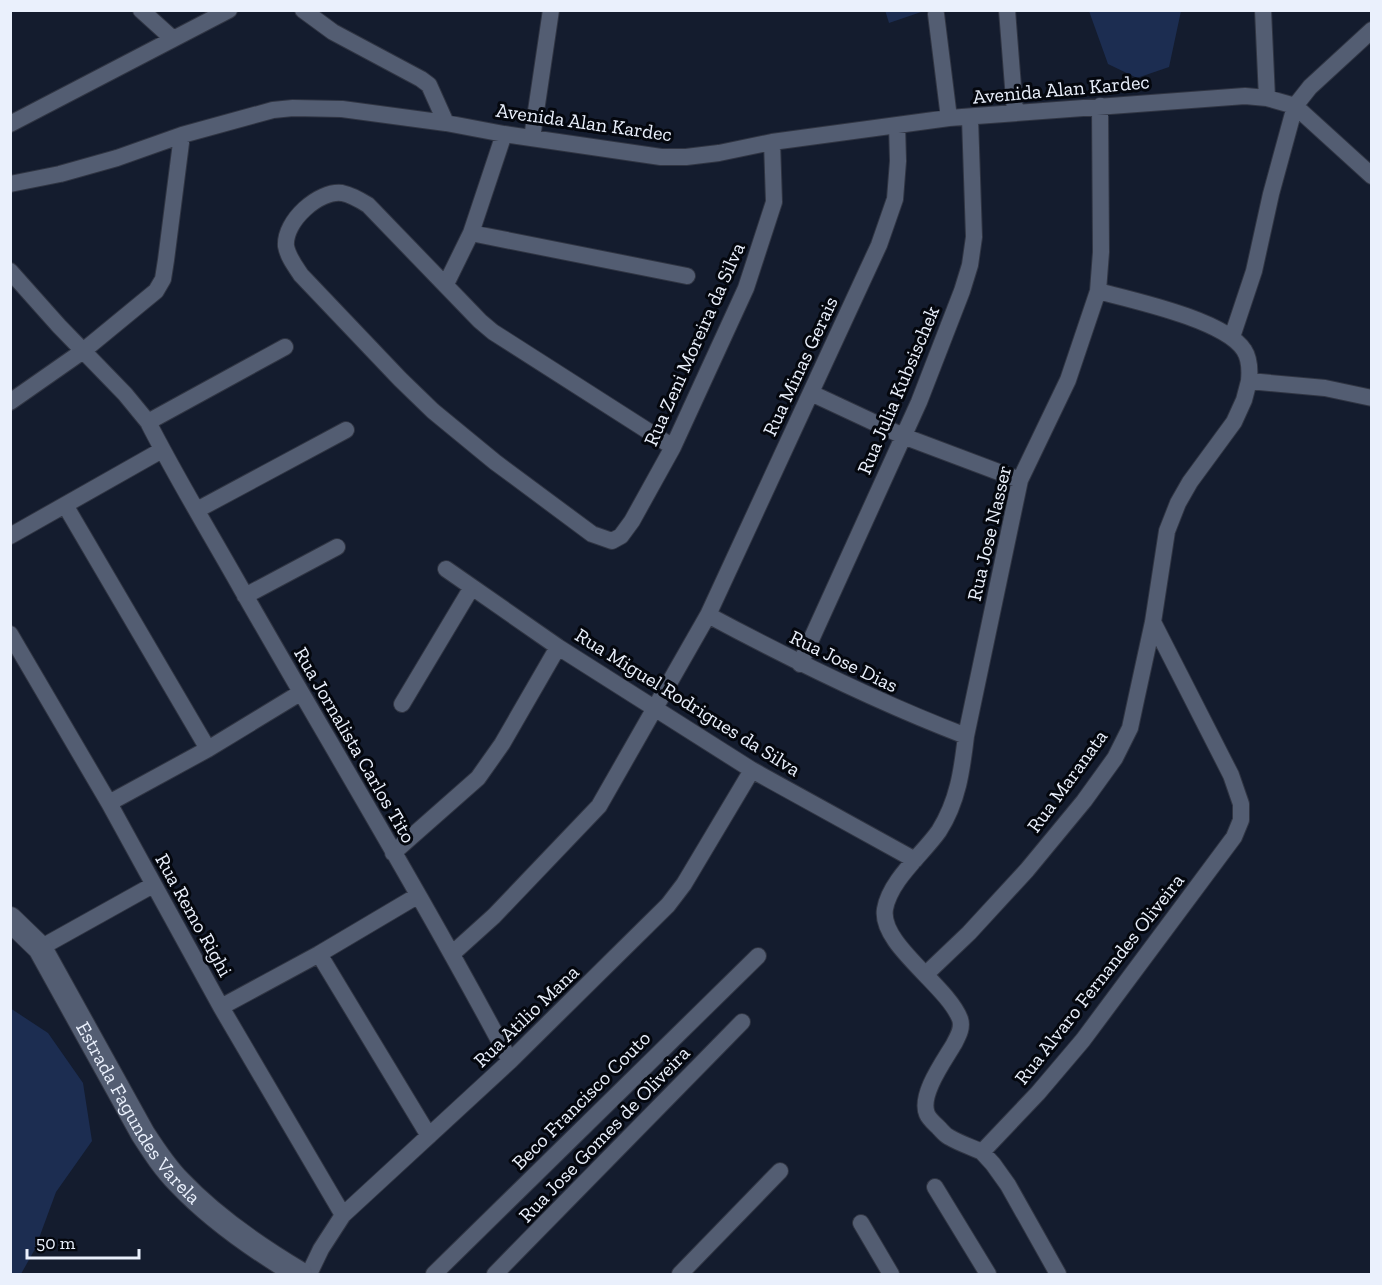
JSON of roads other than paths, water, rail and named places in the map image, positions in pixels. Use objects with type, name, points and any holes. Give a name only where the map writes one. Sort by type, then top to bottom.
[{"type":"street","points":[[141,10],[173,39]]},
{"type":"street","points":[[10,124],[230,10]]},
{"type":"street","points":[[303,10],[333,32],[429,85],[446,123]]},
{"type":"street","points":[[532,138],[551,10]]},
{"type":"street","points":[[1007,10],[1015,112]]},
{"type":"street","points":[[1263,10],[1268,98]]},
{"type":"street","points":[[936,14],[949,118]]},
{"type":"street","points":[[1232,337],[1254,271],[1271,194],[1295,106],[1310,87],[1371,30]]},
{"type":"street","name":"Avenida Alan Kardec","points":[[10,184],[60,174],[117,158],[182,135],[273,110],[293,108],[342,109],[661,157],[686,157],[772,142],[949,118],[970,118],[1015,112],[1245,96],[1268,98],[1295,106]]},
{"type":"street","name":"Rua Jose Nasser","points":[[915,860],[938,832],[954,804],[962,774],[966,736],[1020,480],[1068,380],[1098,291],[1101,252],[1100,106]]},
{"type":"street","points":[[1295,106],[1371,174]]},
{"type":"street","name":"Rua Julia Kubsischek","points":[[800,664],[919,402],[962,291],[970,265],[974,237],[970,118]]},
{"type":"street","name":"Rua Minas Gerais","points":[[453,953],[494,916],[599,806],[708,615],[879,245],[895,199],[898,161],[897,125]]},
{"type":"street","points":[[504,134],[471,233],[446,284],[480,321],[494,332],[673,447]]},
{"type":"street","points":[[10,402],[83,351],[156,291],[160,285],[166,260],[182,135]]},
{"type":"street","name":"Rua Zeni Moreira da Silva","points":[[446,284],[368,205],[355,197],[341,193],[327,196],[307,207],[288,231],[286,244],[289,257],[301,275],[399,379],[433,411],[495,462],[592,534],[612,541],[621,536],[633,521],[673,447],[746,288],[774,202],[772,142]]},
{"type":"street","points":[[471,233],[687,276]]},
{"type":"street","name":"Rua Jornalista Carlos Tito","points":[[10,271],[125,394],[148,422],[300,693],[417,896],[453,953],[510,1061]]},
{"type":"street","points":[[1098,291],[1202,322],[1232,337],[1247,357],[1250,366],[1249,381],[1325,388],[1371,398]]},
{"type":"street","points":[[148,422],[285,347]]},
{"type":"street","name":"Rua Maranata","points":[[926,974],[969,933],[1027,870],[1084,801],[1115,758],[1130,728],[1153,622],[1167,531],[1178,503],[1190,482],[1221,443],[1234,422],[1244,400],[1249,381]]},
{"type":"street","points":[[812,393],[903,436],[1020,480]]},
{"type":"street","points":[[196,510],[346,430]]},
{"type":"street","points":[[10,536],[162,450]]},
{"type":"street","points":[[65,505],[208,749]]},
{"type":"street","points":[[245,596],[337,547]]},
{"type":"street","name":"Rua Miguel Rodrigues da Silva","points":[[446,569],[558,647],[752,770],[915,860]]},
{"type":"street","points":[[402,704],[472,587]]},
{"type":"street","name":"Rua Jose Dias","points":[[708,615],[800,664],[878,701],[966,736]]},
{"type":"street","name":"Rua Alvaro Fernandes Oliveira","points":[[982,1152],[1038,1093],[1083,1040],[1234,837],[1241,820],[1241,804],[1231,775],[1153,622]]},
{"type":"street","name":"Rua Remo Righi","points":[[10,634],[109,803],[221,1007],[343,1215]]},
{"type":"street","points":[[393,853],[478,778],[502,744],[558,647]]},
{"type":"street","points":[[109,803],[208,749],[300,693]]},
{"type":"street","name":"Rua Atilio Mana","points":[[309,1275],[321,1249],[343,1215],[510,1061],[668,904],[684,884],[752,770]]},
{"type":"street","points":[[915,860],[891,892],[885,911],[885,920],[888,930],[899,946],[926,974],[956,1011],[961,1021],[961,1029],[956,1040],[928,1091],[925,1103],[927,1115],[947,1136],[982,1152],[993,1164],[1008,1185],[1058,1275]]},
{"type":"street","points":[[40,948],[153,885]]},
{"type":"street","points":[[221,1007],[319,954],[417,896]]},
{"type":"street","name":"Estrada Fagundes Varela","points":[[10,919],[40,948],[143,1134],[159,1158],[179,1182],[218,1218],[300,1275]]},
{"type":"street","points":[[319,954],[429,1136]]},
{"type":"street","name":"Beco Francisco Couto","points":[[434,1275],[758,956]]},
{"type":"street","name":"Rua Jose Gomes de Oliveira","points":[[495,1275],[742,1022]]},
{"type":"street","points":[[680,1275],[780,1171]]},
{"type":"street","points":[[935,1187],[988,1275]]},
{"type":"street","points":[[861,1223],[891,1275]]}]
